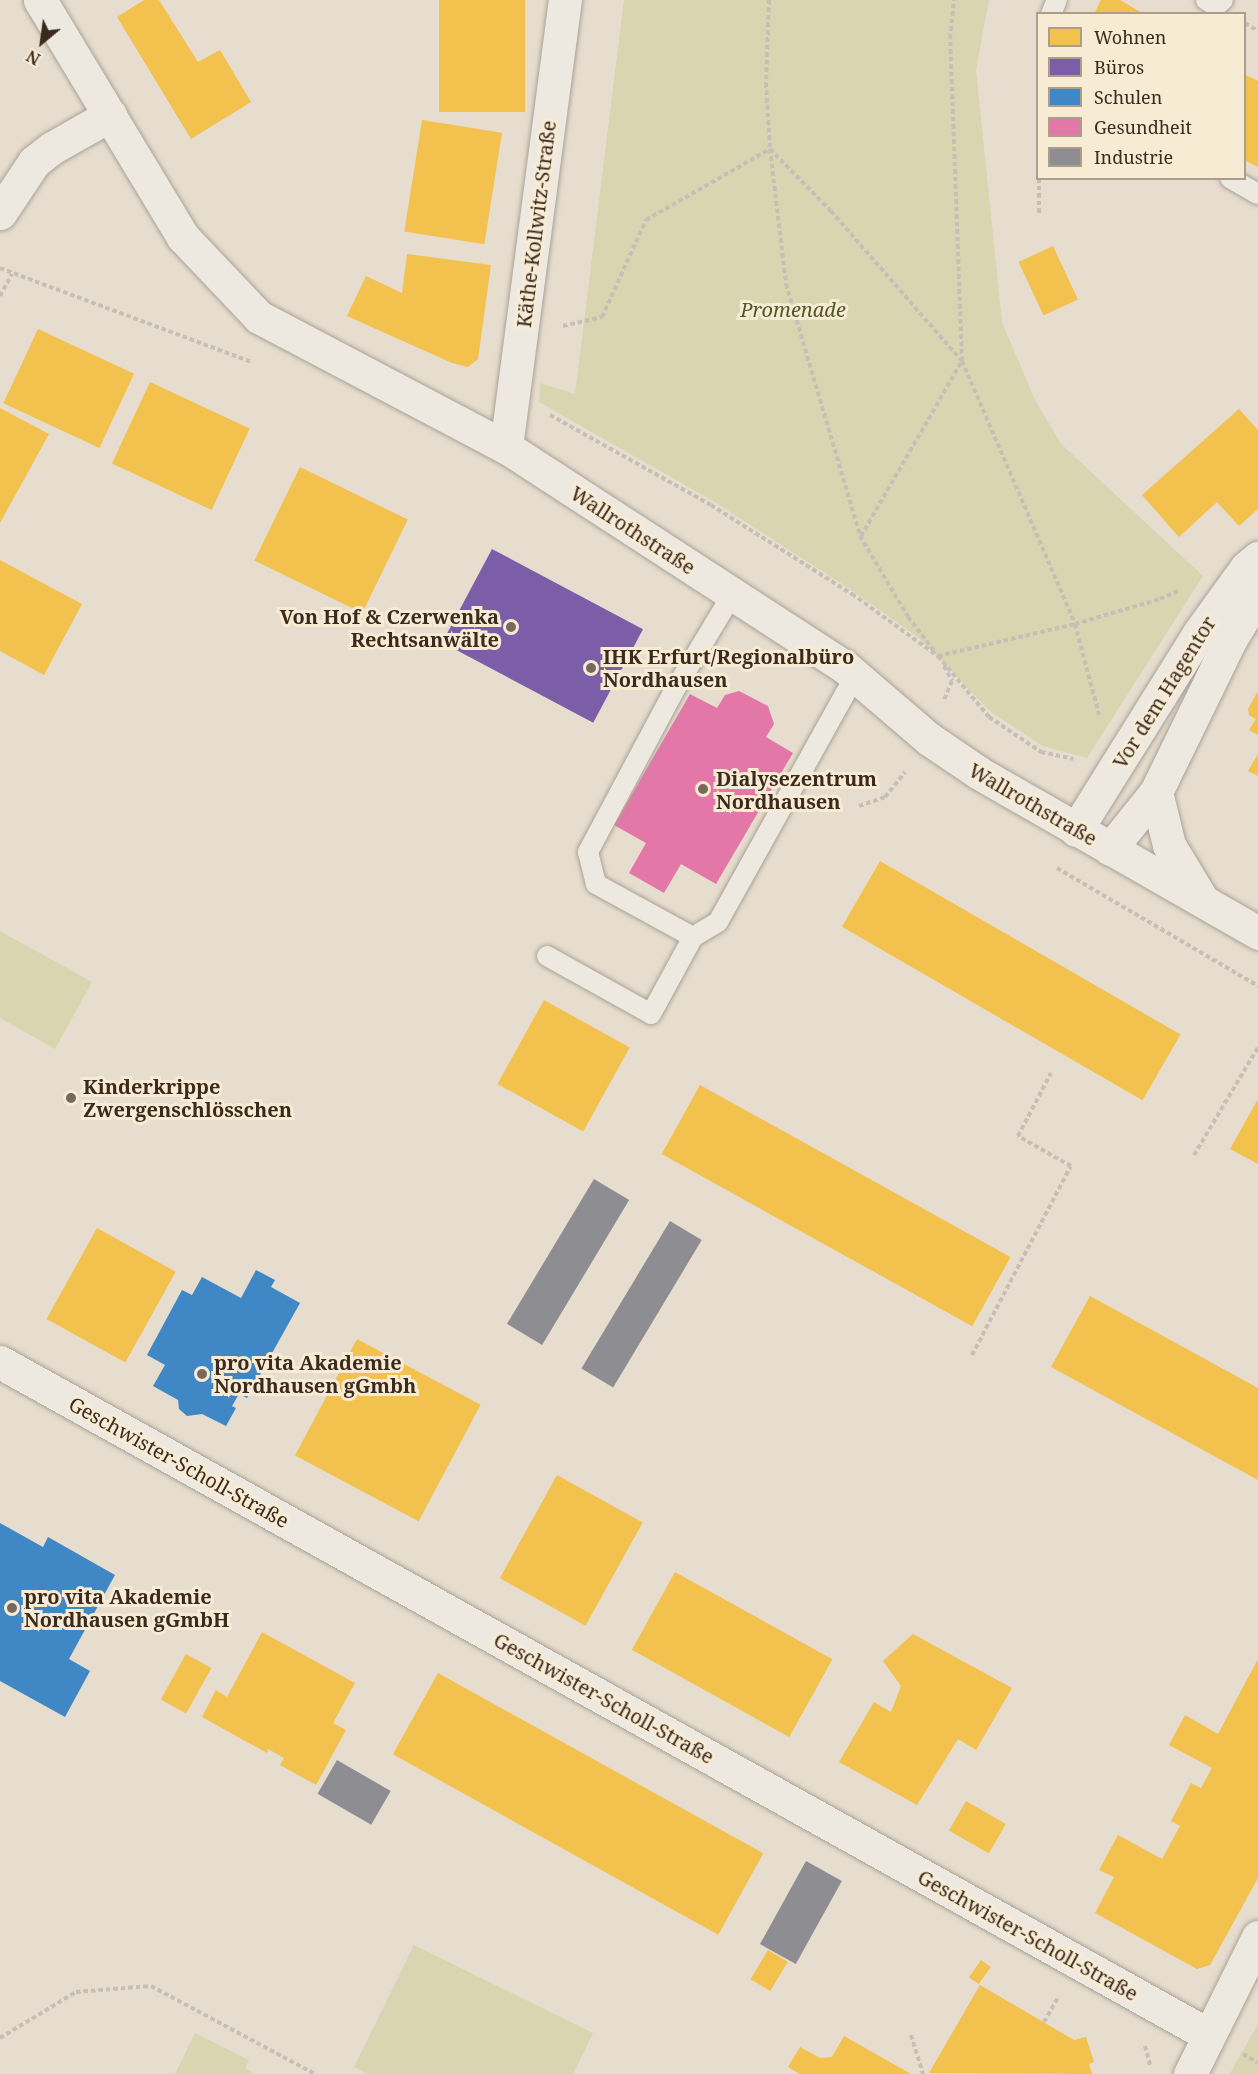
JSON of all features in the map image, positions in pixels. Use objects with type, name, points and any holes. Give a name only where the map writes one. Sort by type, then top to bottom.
[{"type":"street","name":"Wallrothstraße","points":[[40,0],[183,237],[259,317],[506,447],[855,676],[929,739],[979,773],[1258,933]]},
{"type":"street","name":"Käthe-Kollwitz-Straße","points":[[506,447],[565,0]]},
{"type":"street","points":[[0,213],[34,162],[52,148],[110,115]]},
{"type":"street","name":"Vor dem Hagentor","points":[[1076,830],[1199,633],[1246,568],[1258,558]]},
{"type":"street","name":"Vor dem Hagentor","points":[[1110,849],[1156,792],[1229,642],[1258,594]]},
{"type":"street","name":"Wallrothstraße","points":[[1156,792],[1168,845],[1204,902]]},
{"type":"street","name":"Geschwister-Scholl-Straße","points":[[0,1362],[1207,2034]]},
{"type":"street","points":[[1190,2074],[1207,2034],[1258,1937]]},
{"type":"lane","points":[[1206,0],[1216,6],[1223,0]]},
{"type":"lane","points":[[1234,180],[1258,194]]},
{"type":"lane","points":[[693,937],[596,884],[588,852],[675,689],[732,595]]},
{"type":"lane","points":[[548,956],[651,1014],[693,937],[718,922],[855,676]]},
{"type":"path","points":[[769,0],[766,83],[770,149],[786,284],[860,536],[908,617],[989,717],[1041,752],[1077,760]]},
{"type":"path","points":[[860,536],[962,361],[950,38],[954,0]]},
{"type":"path","points":[[521,336],[602,317],[646,220],[770,149]]},
{"type":"path","points":[[770,149],[831,211],[962,361],[1075,624],[1101,720]]},
{"type":"path","points":[[1039,180],[1039,214]]},
{"type":"path","points":[[0,268],[253,362]]},
{"type":"path","points":[[0,296],[12,274]]},
{"type":"path","points":[[512,408],[541,411],[711,505],[852,594],[938,656],[1075,624],[1161,599]]},
{"type":"path","points":[[859,806],[885,797],[910,766]]},
{"type":"path","points":[[1194,1155],[1258,1047]]},
{"type":"path","points":[[972,1355],[1071,1166],[1018,1136],[1051,1073]]},
{"type":"path","points":[[0,2038],[76,1992],[151,1986],[315,2074]]},
{"type":"path","points":[[1044,2022],[1060,1993]]},
{"type":"path","points":[[911,2035],[923,2074]]},
{"type":"green space","name":"Promenade","points":[[624,0],[989,0],[976,70],[1002,322],[1034,398],[1061,444],[1203,576],[1087,758],[1043,746],[991,712],[919,638],[850,589],[713,501],[539,402],[540,383],[575,394]]},
{"type":"green space","points":[[0,931],[92,982],[55,1049],[0,1018]]},
{"type":"green space","points":[[414,1945],[593,2033],[573,2074],[368,2074],[354,2067]]},
{"type":"green space","points":[[1258,2024],[1258,2074],[1230,2074],[1233,2068]]},
{"type":"green space","points":[[195,2033],[249,2060],[245,2069],[255,2074],[175,2074]]},
{"type":"building: Wohnen","points":[[144,0],[159,0],[198,62],[220,50],[251,102],[191,139],[117,17]]},
{"type":"building: Wohnen","points":[[439,0],[525,0],[525,112],[439,112]]},
{"type":"building: Wohnen","points":[[1101,0],[1120,0],[1141,12],[1095,12]]},
{"type":"building: Wohnen","points":[[1246,75],[1258,81],[1258,167],[1246,161]]},
{"type":"building: Wohnen","points":[[422,120],[502,133],[484,244],[404,232]]},
{"type":"building: Wohnen","points":[[1053,246],[1078,299],[1043,316],[1019,262]]},
{"type":"building: Wohnen","points":[[407,254],[491,265],[478,359],[468,367],[452,363],[347,316],[366,276],[402,293]]},
{"type":"building: Wohnen","points":[[38,329],[134,374],[99,448],[3,403]]},
{"type":"building: Wohnen","points":[[150,382],[250,428],[212,510],[112,464]]},
{"type":"building: Wohnen","points":[[0,408],[49,434],[0,523]]},
{"type":"building: Wohnen","points":[[1239,409],[1258,430],[1258,509],[1239,526],[1217,502],[1179,537],[1142,495]]},
{"type":"building: Wohnen","points":[[300,467],[408,520],[362,613],[254,560]]},
{"type":"building: Wohnen","points":[[0,560],[82,604],[44,675],[0,651]]},
{"type":"building: Wohnen","points":[[1258,691],[1258,735],[1249,730],[1256,719],[1249,715],[1248,709]]},
{"type":"building: Wohnen","points":[[1258,754],[1258,776],[1248,771]]},
{"type":"building: Wohnen","points":[[880,861],[1181,1034],[1143,1100],[842,927]]},
{"type":"building: Wohnen","points":[[544,1000],[630,1048],[583,1131],[497,1084]]},
{"type":"building: Wohnen","points":[[700,1085],[1010,1257],[972,1326],[662,1154]]},
{"type":"building: Wohnen","points":[[1258,1099],[1258,1164],[1230,1149]]},
{"type":"building: Wohnen","points":[[97,1228],[176,1272],[125,1363],[47,1319]]},
{"type":"building: Wohnen","points":[[1090,1296],[1258,1388],[1258,1480],[1051,1367]]},
{"type":"building: Wohnen","points":[[357,1339],[481,1405],[419,1521],[295,1456]]},
{"type":"building: Wohnen","points":[[557,1475],[643,1523],[586,1626],[500,1578]]},
{"type":"building: Wohnen","points":[[675,1572],[832,1659],[789,1737],[632,1650]]},
{"type":"building: Wohnen","points":[[262,1632],[355,1683],[333,1723],[346,1730],[316,1785],[280,1765],[284,1758],[268,1749],[267,1753],[202,1717],[216,1690],[227,1697]]},
{"type":"building: Wohnen","points":[[913,1634],[1012,1688],[976,1750],[958,1739],[917,1805],[839,1762],[874,1702],[891,1712],[901,1686],[883,1661]]},
{"type":"building: Wohnen","points":[[186,1654],[211,1668],[186,1714],[161,1699]]},
{"type":"building: Wohnen","points":[[1258,1659],[1258,1878],[1210,1965],[1197,1969],[1095,1913],[1114,1877],[1099,1870],[1118,1835],[1162,1859],[1180,1826],[1171,1821],[1191,1783],[1201,1788],[1212,1768],[1169,1745],[1185,1715],[1218,1734]]},
{"type":"building: Wohnen","points":[[438,1673],[763,1853],[718,1935],[393,1754]]},
{"type":"building: Wohnen","points":[[966,1801],[1006,1824],[989,1853],[949,1830]]},
{"type":"building: Wohnen","points":[[768,1950],[788,1962],[770,1991],[750,1979]]},
{"type":"building: Wohnen","points":[[981,1960],[991,1967],[979,1984],[969,1977]]},
{"type":"building: Wohnen","points":[[980,1985],[1074,2040],[1086,2037],[1094,2062],[1089,2064],[1092,2074],[929,2073]]},
{"type":"building: Wohnen","points":[[844,2036],[911,2074],[800,2074],[788,2067],[800,2047],[820,2058],[832,2057]]},
{"type":"building: Büros","points":[[492,549],[643,629],[593,723],[442,643]]},
{"type":"building: Schulen","points":[[256,1270],[275,1280],[271,1287],[300,1303],[247,1398],[239,1394],[232,1406],[236,1408],[226,1426],[202,1414],[187,1416],[179,1409],[178,1400],[153,1386],[165,1365],[147,1355],[182,1290],[192,1295],[202,1277],[241,1298]]},
{"type":"building: Schulen","points":[[0,1523],[43,1547],[48,1537],[115,1575],[69,1659],[90,1671],[65,1717],[0,1681]]},
{"type":"building: Gesundheit","name":"Dialysezentrum Nordhausen","points":[[739,691],[768,706],[774,724],[766,737],[793,753],[716,884],[681,864],[664,893],[629,873],[646,843],[614,825],[690,694],[717,708],[725,695]]},
{"type":"building: Industrie","points":[[594,1179],[629,1200],[542,1345],[507,1324]]},
{"type":"building: Industrie","points":[[670,1221],[702,1240],[613,1387],[581,1368]]},
{"type":"building: Industrie","points":[[337,1760],[391,1791],[371,1825],[318,1794]]},
{"type":"building: Industrie","points":[[806,1861],[842,1881],[796,1964],[760,1944]]},
{"type":"place","name":"Von Hof & Czerwenka Rechtsanwälte","points":[[511,627]]},
{"type":"place","name":"IHK Erfurt/Regionalbüro Nordhausen","points":[[591,668]]},
{"type":"place","name":"Dialysezentrum Nordhausen","points":[[703,789]]},
{"type":"place","name":"Kinderkrippe Zwergenschlösschen","points":[[71,1098]]},
{"type":"place","name":"pro vita Akademie Nordhausen gGmbh","points":[[202,1374]]},
{"type":"place","name":"pro vita Akademie Nordhausen gGmbH","points":[[12,1608]]}]
